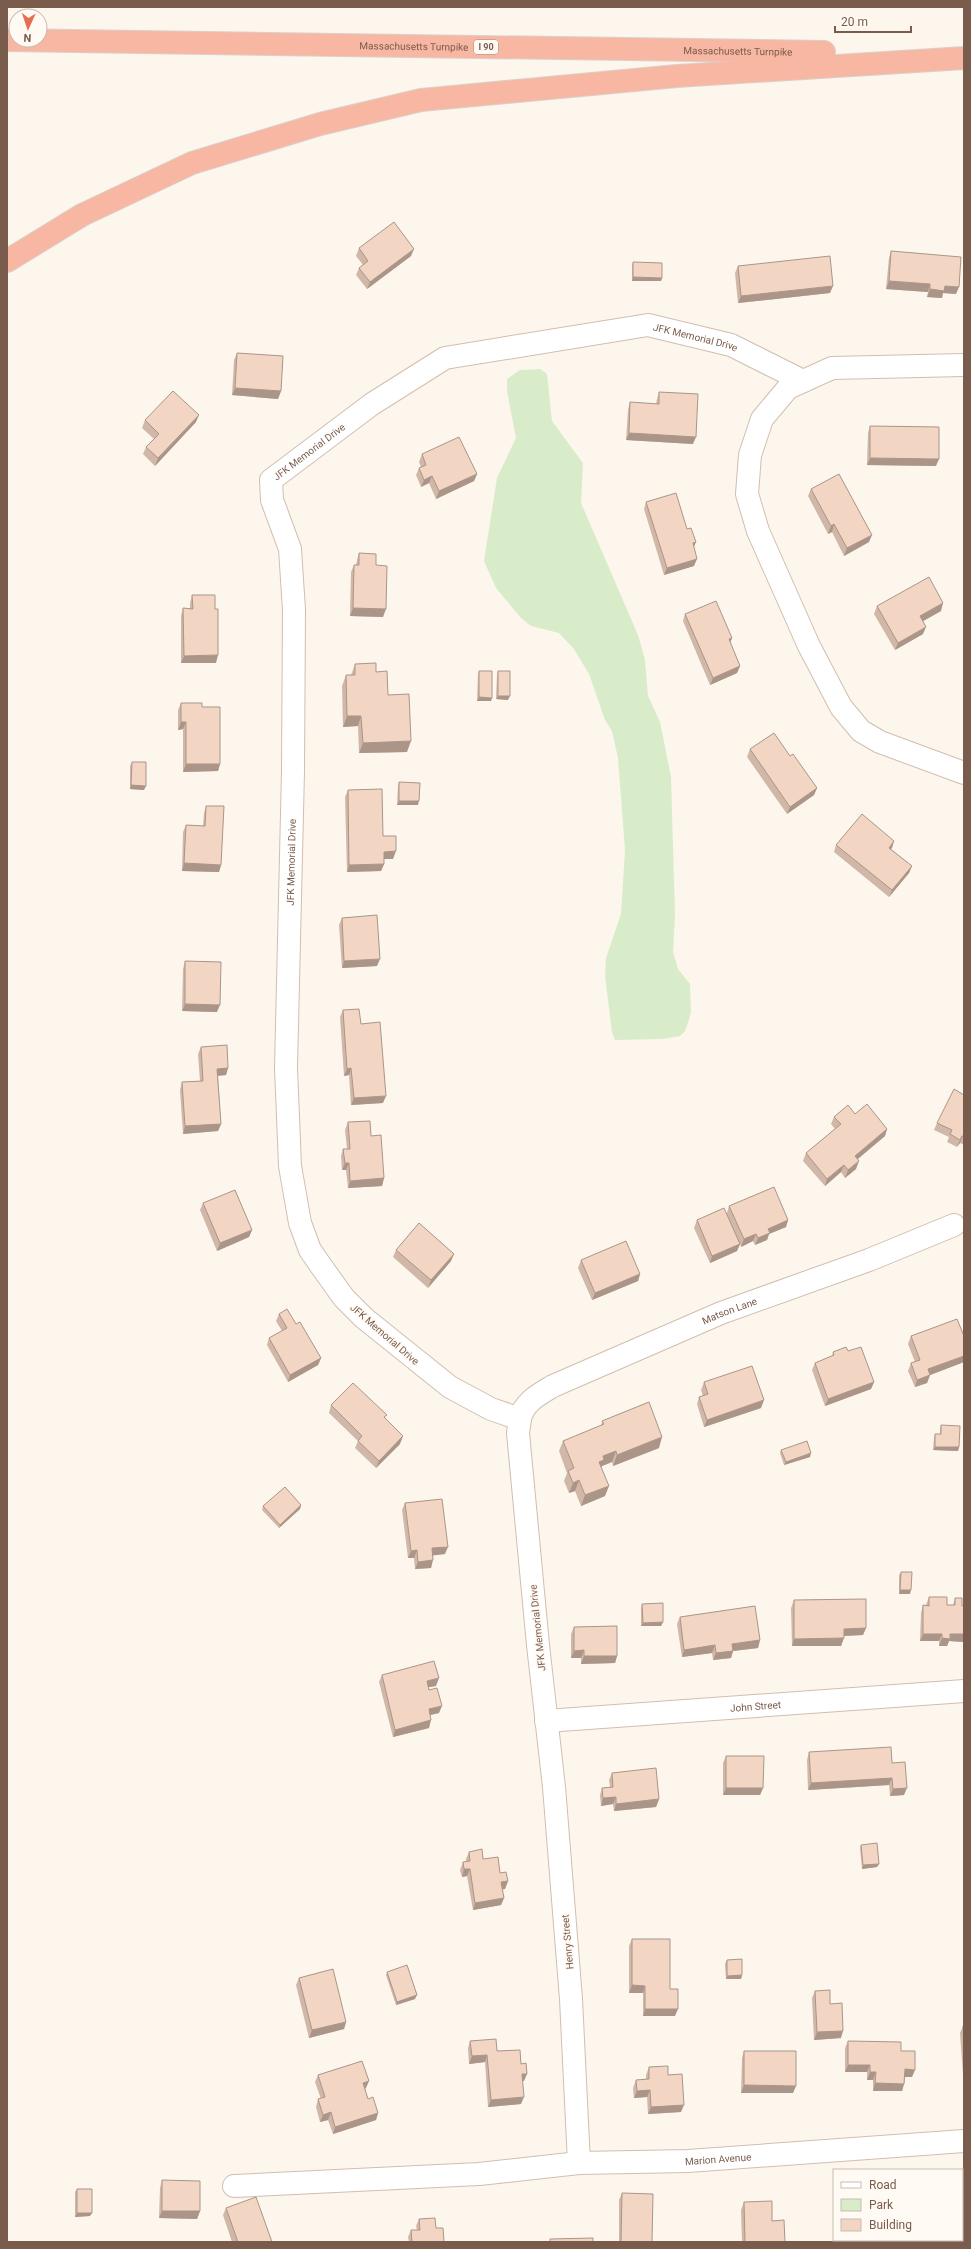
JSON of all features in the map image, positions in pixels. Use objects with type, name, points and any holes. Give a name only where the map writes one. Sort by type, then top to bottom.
[{"type":"highway","name":"Massachusetts Turnpike","points":[[7,40],[964,54]]},
{"type":"highway","points":[[7,261],[82,215],[192,163],[320,124],[421,100],[677,76],[964,58]]},
{"type":"street","name":"JFK Memorial Drive","points":[[546,1721],[518,1433],[520,1420],[491,1409],[450,1388],[364,1318],[344,1298],[310,1250],[300,1224],[290,1166],[286,1068],[294,771],[294,610],[290,549],[272,500],[271,480],[372,404],[445,358],[648,325],[731,345],[803,381]]},
{"type":"street","points":[[964,364],[832,368],[788,388],[762,419],[750,455],[747,494],[758,531],[816,659],[841,707],[861,731],[880,742],[964,773]]},
{"type":"street","name":"Matson Lane","points":[[520,1420],[522,1409],[528,1402],[553,1386],[721,1313],[869,1260],[954,1225]]},
{"type":"street","name":"John Street","points":[[546,1721],[964,1691]]},
{"type":"street","name":"Henry Street","points":[[546,1721],[554,1787],[571,1999],[579,2163]]},
{"type":"street","name":"Marion Avenue","points":[[234,2186],[472,2174],[579,2163],[688,2161],[964,2141]]},
{"type":"green space","points":[[540,369],[547,374],[552,421],[583,463],[581,503],[638,635],[645,660],[648,696],[660,722],[671,777],[675,915],[673,952],[678,969],[690,984],[691,1013],[685,1031],[680,1036],[663,1039],[615,1040],[612,1032],[605,976],[606,958],[621,914],[625,850],[618,758],[612,731],[605,720],[589,674],[574,649],[559,633],[531,626],[521,618],[496,588],[484,561],[497,478],[516,438],[507,391],[507,379],[520,370]]},
{"type":"building","points":[[394,222],[414,249],[370,282],[359,268],[368,261],[359,248]]},
{"type":"building","points":[[891,251],[961,257],[959,287],[945,286],[944,291],[930,289],[930,284],[889,281]]},
{"type":"building","points":[[830,256],[833,286],[741,296],[738,266]]},
{"type":"building","points":[[633,262],[662,263],[662,278],[633,277]]},
{"type":"building","points":[[237,353],[283,356],[281,391],[235,388]]},
{"type":"building","points":[[173,391],[199,415],[158,458],[146,447],[159,434],[145,420]]},
{"type":"building","points":[[659,392],[698,394],[696,437],[629,433],[630,402],[659,404]]},
{"type":"building","points":[[870,426],[939,427],[939,459],[870,458]]},
{"type":"building","points":[[459,437],[477,474],[439,491],[432,476],[424,480],[419,468],[426,465],[422,454]]},
{"type":"building","points":[[839,474],[872,535],[847,548],[834,524],[831,526],[811,489]]},
{"type":"building","points":[[676,493],[687,529],[691,528],[696,542],[693,543],[697,559],[667,568],[646,502]]},
{"type":"building","points":[[359,553],[376,554],[376,565],[387,566],[386,609],[353,608],[354,565],[359,565]]},
{"type":"building","points":[[929,577],[943,603],[920,616],[926,627],[898,643],[877,606]]},
{"type":"building","points":[[192,595],[215,595],[215,609],[218,609],[218,655],[184,656],[183,608],[193,609]]},
{"type":"building","points":[[716,601],[732,638],[729,639],[740,666],[713,678],[685,614]]},
{"type":"building","points":[[376,663],[376,672],[387,671],[388,695],[409,694],[411,741],[363,743],[361,716],[347,716],[346,675],[355,675],[355,664]]},
{"type":"building","points":[[479,671],[492,671],[492,698],[479,697]]},
{"type":"building","points":[[498,671],[510,671],[510,696],[498,696]]},
{"type":"building","points":[[181,703],[202,703],[202,707],[220,707],[220,764],[186,764],[186,722],[181,722]]},
{"type":"building","points":[[774,733],[790,756],[793,754],[817,788],[790,807],[750,749]]},
{"type":"building","points":[[132,762],[146,762],[146,786],[131,785]]},
{"type":"building","points":[[399,782],[420,783],[419,801],[399,801]]},
{"type":"building","points":[[382,789],[383,836],[396,836],[396,851],[384,852],[384,864],[349,865],[348,790]]},
{"type":"building","points":[[206,806],[224,806],[221,865],[184,863],[186,825],[205,826]]},
{"type":"building","points":[[862,814],[894,841],[889,848],[912,866],[892,890],[836,845]]},
{"type":"building","points":[[377,915],[380,959],[344,961],[342,918]]},
{"type":"building","points":[[185,961],[221,962],[220,1005],[185,1004]]},
{"type":"building","points":[[359,1009],[361,1024],[380,1022],[386,1096],[354,1098],[351,1068],[347,1069],[343,1010]]},
{"type":"building","points":[[227,1045],[228,1068],[217,1069],[221,1124],[185,1126],[182,1082],[203,1081],[201,1047]]},
{"type":"building","points":[[954,1089],[964,1095],[964,1136],[962,1136],[960,1140],[950,1134],[952,1130],[937,1123]]},
{"type":"building","points":[[867,1104],[887,1129],[855,1156],[859,1161],[848,1170],[844,1165],[827,1179],[806,1153],[841,1124],[834,1117],[848,1105],[855,1114]]},
{"type":"building","points":[[370,1121],[371,1136],[381,1135],[384,1178],[350,1181],[349,1163],[345,1163],[343,1149],[350,1149],[348,1122]]},
{"type":"building","points":[[774,1187],[788,1220],[768,1229],[770,1233],[758,1238],[756,1234],[744,1239],[729,1206]]},
{"type":"building","points":[[235,1190],[252,1230],[220,1243],[203,1203]]},
{"type":"building","points":[[724,1208],[740,1244],[712,1256],[697,1220]]},
{"type":"building","points":[[419,1223],[454,1254],[431,1280],[396,1250]]},
{"type":"building","points":[[626,1241],[640,1274],[595,1293],[581,1260]]},
{"type":"building","points":[[287,1309],[296,1324],[300,1322],[321,1358],[290,1375],[269,1338],[287,1328],[279,1314]]},
{"type":"building","points":[[957,1319],[964,1336],[964,1356],[928,1369],[930,1375],[917,1380],[911,1363],[920,1360],[911,1336]]},
{"type":"building","points":[[846,1347],[848,1351],[861,1347],[874,1382],[828,1399],[815,1363],[834,1355],[833,1352]]},
{"type":"building","points":[[752,1366],[764,1400],[707,1420],[699,1397],[708,1394],[704,1382]]},
{"type":"building","points":[[353,1383],[387,1415],[384,1417],[403,1436],[379,1461],[358,1441],[362,1436],[331,1405]]},
{"type":"building","points":[[649,1402],[662,1437],[617,1455],[616,1451],[603,1456],[604,1460],[599,1462],[609,1486],[585,1495],[579,1480],[573,1483],[568,1471],[574,1468],[563,1441],[604,1424],[602,1421]]},
{"type":"building","points":[[941,1425],[960,1426],[959,1447],[935,1447],[935,1434],[941,1434]]},
{"type":"building","points":[[807,1441],[811,1453],[786,1462],[781,1450]]},
{"type":"building","points":[[285,1487],[301,1505],[280,1525],[263,1506]]},
{"type":"building","points":[[442,1499],[448,1547],[432,1548],[433,1560],[418,1562],[417,1550],[411,1551],[405,1503]]},
{"type":"building","points":[[901,1572],[912,1572],[911,1590],[900,1590]]},
{"type":"building","points":[[929,1597],[947,1597],[947,1605],[955,1605],[955,1598],[962,1598],[962,1606],[964,1606],[964,1634],[950,1634],[950,1639],[942,1638],[942,1634],[923,1634],[923,1605],[929,1606]]},
{"type":"building","points":[[866,1599],[866,1628],[844,1629],[844,1638],[794,1639],[794,1600]]},
{"type":"building","points":[[663,1603],[663,1622],[643,1623],[642,1604]]},
{"type":"building","points":[[755,1606],[760,1640],[732,1644],[733,1651],[716,1653],[715,1645],[684,1650],[680,1617]]},
{"type":"building","points":[[617,1626],[617,1656],[584,1656],[584,1650],[574,1651],[574,1627]]},
{"type":"building","points":[[434,1661],[439,1678],[427,1681],[429,1690],[437,1688],[442,1706],[429,1709],[431,1720],[395,1730],[382,1675]]},
{"type":"building","points":[[891,1747],[892,1763],[905,1762],[907,1788],[893,1789],[892,1778],[811,1783],[809,1752]]},
{"type":"building","points":[[726,1756],[764,1756],[763,1788],[726,1788]]},
{"type":"building","points":[[656,1768],[659,1799],[616,1804],[616,1797],[603,1798],[602,1788],[613,1787],[612,1773]]},
{"type":"building","points":[[877,1843],[879,1864],[863,1865],[861,1845]]},
{"type":"building","points":[[482,1849],[483,1859],[498,1857],[500,1873],[506,1872],[508,1881],[501,1882],[504,1898],[475,1903],[470,1869],[464,1869],[463,1862],[470,1861],[469,1852]]},
{"type":"building","points":[[632,1939],[670,1939],[670,1989],[678,1989],[678,2009],[645,2009],[645,1986],[632,1985]]},
{"type":"building","points":[[742,1959],[742,1975],[727,1976],[727,1960]]},
{"type":"building","points":[[407,1965],[417,1995],[397,2002],[387,1972]]},
{"type":"building","points":[[333,1969],[346,2022],[312,2030],[299,1978]]},
{"type":"building","points":[[830,1990],[830,2004],[842,2003],[843,2031],[817,2032],[815,1991]]},
{"type":"building","points":[[496,2039],[497,2051],[520,2050],[521,2064],[526,2063],[527,2074],[522,2074],[524,2097],[491,2100],[487,2055],[472,2056],[470,2041]]},
{"type":"building","points":[[848,2041],[901,2042],[901,2051],[915,2051],[915,2070],[905,2069],[904,2084],[875,2083],[876,2072],[870,2072],[870,2065],[848,2065]]},
{"type":"building","points":[[744,2051],[796,2051],[796,2086],[744,2085]]},
{"type":"building","points":[[362,2061],[369,2081],[363,2083],[368,2099],[373,2097],[378,2113],[335,2127],[331,2112],[323,2115],[318,2099],[325,2097],[318,2075]]},
{"type":"building","points":[[668,2066],[668,2075],[682,2074],[684,2105],[651,2107],[650,2090],[637,2091],[636,2080],[649,2079],[649,2067]]},
{"type":"building","points":[[162,2180],[200,2181],[200,2211],[162,2211]]},
{"type":"building","points":[[77,2189],[92,2189],[92,2213],[77,2213]]},
{"type":"building","points":[[622,2193],[653,2194],[652,2242],[621,2242]]},
{"type":"building","points":[[256,2197],[272,2242],[238,2242],[226,2208]]},
{"type":"building","points":[[772,2201],[772,2221],[784,2220],[785,2242],[745,2242],[744,2202]]},
{"type":"building","points":[[435,2218],[436,2228],[443,2228],[444,2242],[412,2242],[411,2230],[420,2230],[419,2219]]},
{"type":"building","points":[[593,2238],[593,2242],[550,2242],[550,2239]]},
{"type":"building","points":[[930,2241],[931,2242],[911,2242]]}]
